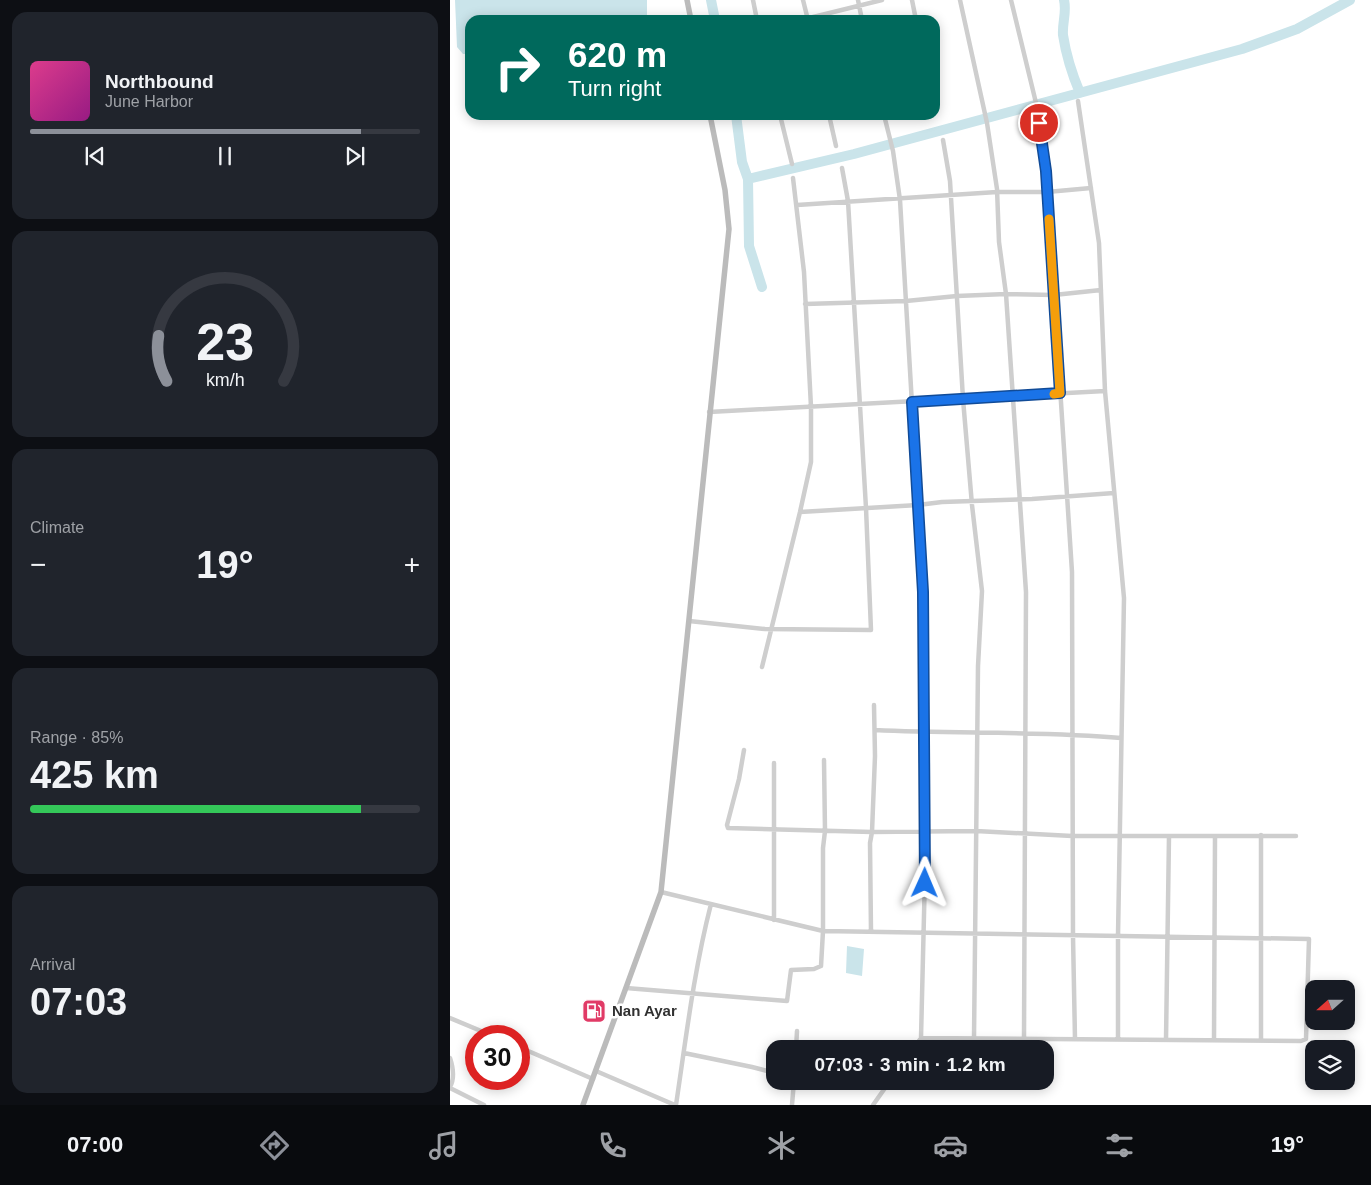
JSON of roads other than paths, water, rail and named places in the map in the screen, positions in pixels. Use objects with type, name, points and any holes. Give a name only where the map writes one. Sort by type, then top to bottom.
[{"type":"main road","points":[[687,0],[690,15]]},
{"type":"main road","points":[[583,1105],[661,892],[729,229],[725,190],[711,120]]},
{"type":"street","points":[[753,0],[756,15]]},
{"type":"street","points":[[803,0],[807,15]]},
{"type":"street","points":[[858,0],[861,15]]},
{"type":"street","points":[[824,15],[882,0]]},
{"type":"street","points":[[912,0],[915,15]]},
{"type":"street","points":[[960,0],[987,123],[997,192],[1006,294],[1026,592],[1024,1038]]},
{"type":"street","points":[[1011,0],[1036,108],[1047,192],[1072,572],[1072,836],[1075,1039]]},
{"type":"street","points":[[1078,101],[1099,243],[1105,391],[1124,598],[1118,1039]]},
{"type":"street","points":[[781,120],[792,164]]},
{"type":"street","points":[[830,120],[836,146]]},
{"type":"street","points":[[661,892],[823,932],[924,933],[976,935],[1309,939],[1306,1039],[1301,1041],[921,1038],[924,933],[926,833],[923,592],[900,200],[893,151],[885,120]]},
{"type":"street","points":[[942,140],[950,181],[963,399],[971,501],[982,591],[978,666],[974,1038]]},
{"type":"street","points":[[689,621],[771,629],[871,630],[866,508],[848,201],[842,168]]},
{"type":"street","points":[[762,667],[811,462],[811,407],[805,304],[793,178]]},
{"type":"street","points":[[797,205],[1091,188]]},
{"type":"street","points":[[805,304],[906,301],[1006,294],[1054,295],[1101,290]]},
{"type":"street","points":[[709,412],[1105,391]]},
{"type":"street","points":[[800,512],[1114,493]]},
{"type":"street","points":[[871,932],[870,843],[872,832],[875,730],[874,704]]},
{"type":"street","points":[[875,730],[1072,734],[1121,738]]},
{"type":"street","points":[[744,750],[728,827],[775,830],[926,833],[976,831],[1072,836],[1296,836]]},
{"type":"street","points":[[626,988],[788,1001],[790,970],[814,969],[821,966],[825,831],[824,760]]},
{"type":"street","points":[[774,763],[774,920]]},
{"type":"street","points":[[1261,835],[1261,1040]]},
{"type":"street","points":[[1166,1040],[1166,937],[1169,836]]},
{"type":"street","points":[[1214,1040],[1215,837]]},
{"type":"street","points":[[596,1071],[676,1105],[692,993],[702,938],[711,904]]},
{"type":"street","points":[[450,1018],[467,1025]]},
{"type":"street","points":[[796,1040],[797,1031]]},
{"type":"street","points":[[530,1052],[593,1079]]},
{"type":"street","points":[[684,1053],[766,1070]]},
{"type":"street","points":[[450,1058],[453,1066],[453,1082],[450,1088],[484,1105]]},
{"type":"street","points":[[792,1105],[793,1090]]},
{"type":"street","points":[[873,1105],[884,1090]]},
{"type":"water","points":[[455,0],[647,0],[647,15],[465,15],[465,54],[457,47]]},
{"type":"water","points":[[847,946],[864,949],[862,976],[846,973]]},
{"type":"waterway","points":[[711,0],[714,15]]},
{"type":"waterway","points":[[1064,0],[1064,42],[1074,79],[1080,93]]},
{"type":"waterway","points":[[748,179],[854,154],[1242,49],[1297,29],[1350,0]]},
{"type":"waterway","points":[[737,120],[742,162],[748,179],[749,246],[762,287]]},
{"type":"place","name":"Nan Ayar","points":[[594,1011]]}]
